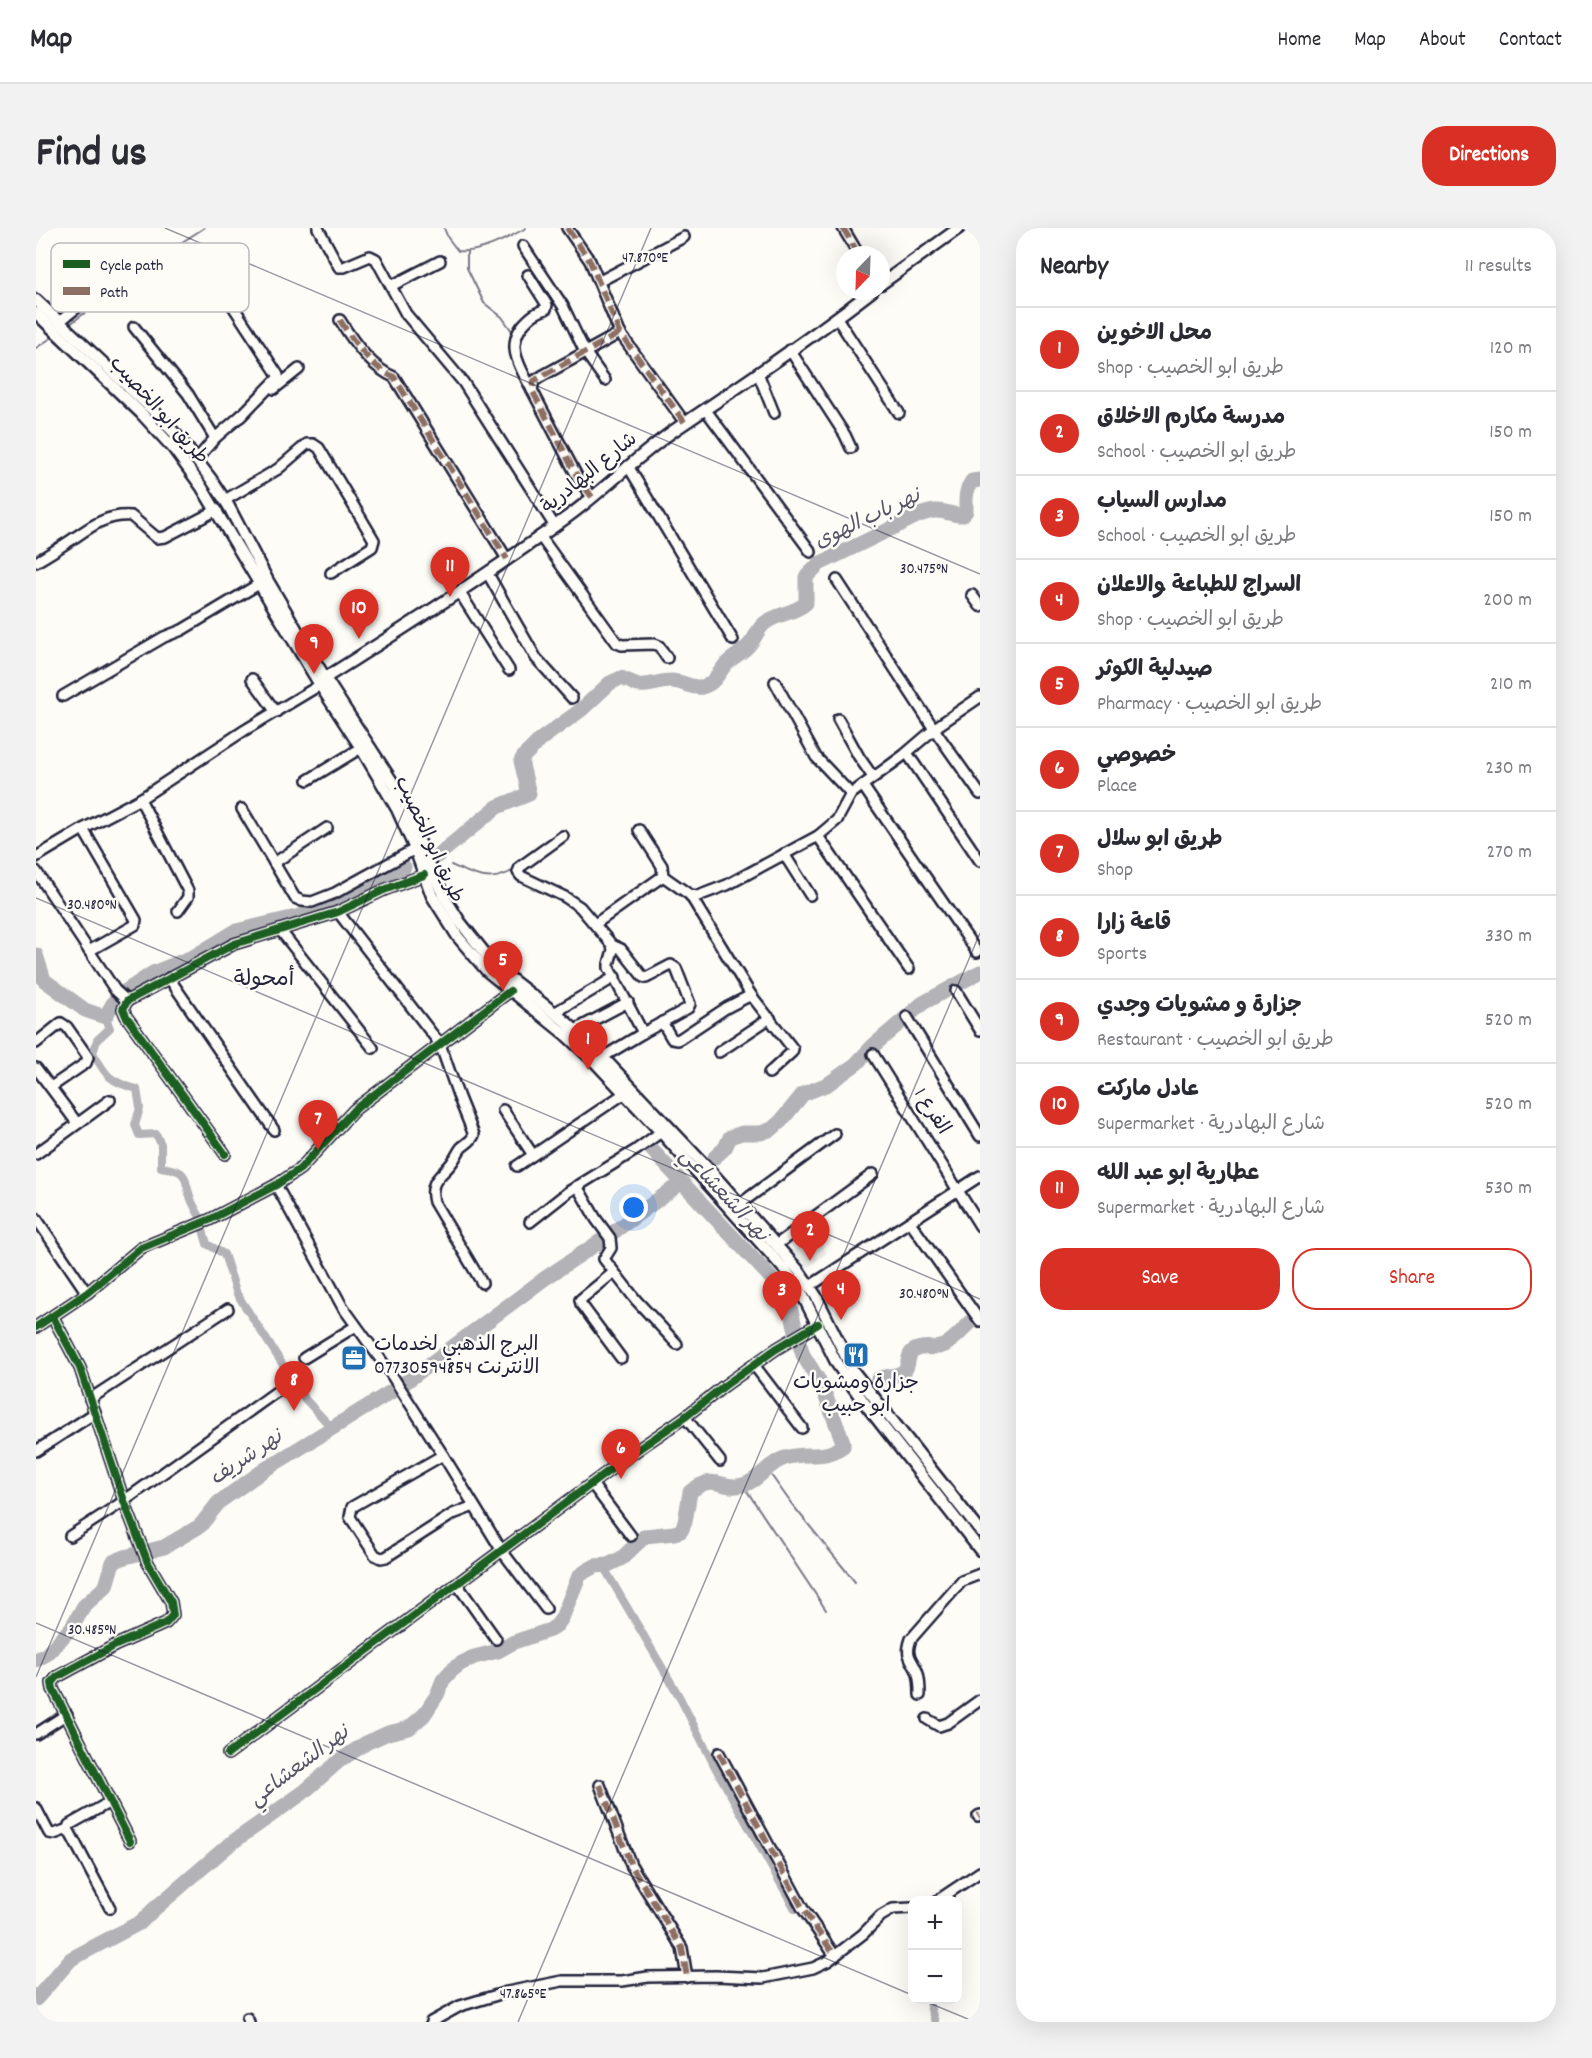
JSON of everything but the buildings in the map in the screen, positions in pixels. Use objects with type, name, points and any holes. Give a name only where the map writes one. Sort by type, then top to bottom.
[{"type":"main road","points":[[890,278],[959,228]]},
{"type":"main road","name":"طريق ابو الخصيب","points":[[36,300],[148,405],[197,459],[225,500],[230,521],[260,584],[322,682],[397,809],[432,896],[447,924],[480,955],[575,1030],[603,1057],[777,1245],[810,1286],[853,1371],[980,1530]]},
{"type":"main road","name":"شارع البهادرية","points":[[322,682],[488,574],[592,497],[628,466],[685,423],[860,300]]},
{"type":"main road","name":"طريق ابو الخصيب","points":[[36,313],[141,413],[174,449],[217,510],[230,521],[268,581],[322,682],[395,786],[448,904],[480,955],[510,991],[566,1035],[625,1093],[785,1270],[799,1288],[847,1379],[980,1550]]},
{"type":"main road","points":[[897,1444],[906,1436]]},
{"type":"street","points":[[318,228],[339,267],[370,256],[376,259],[406,314],[463,382],[554,525]]},
{"type":"street","points":[[567,228],[590,261],[620,333],[685,423]]},
{"type":"street","points":[[843,228],[854,246]]},
{"type":"street","points":[[600,281],[684,237]]},
{"type":"street","points":[[524,246],[563,306],[585,352],[605,380]]},
{"type":"street","points":[[391,286],[440,261]]},
{"type":"street","points":[[528,275],[547,305],[546,309],[532,314],[518,332],[513,348],[517,361],[578,478],[592,497]]},
{"type":"street","points":[[59,322],[72,312]]},
{"type":"street","points":[[237,312],[278,375],[278,378],[240,417]]},
{"type":"street","points":[[837,318],[899,413]]},
{"type":"street","points":[[340,320],[352,341],[383,372],[394,377],[507,559]]},
{"type":"street","points":[[134,327],[188,394],[215,438]]},
{"type":"street","points":[[532,390],[534,381],[620,333]]},
{"type":"street","points":[[790,350],[851,448]]},
{"type":"street","points":[[197,459],[215,438],[299,369]]},
{"type":"street","points":[[758,372],[774,413]]},
{"type":"street","points":[[705,409],[811,552]]},
{"type":"street","points":[[225,500],[278,469],[308,444],[319,448],[374,540],[372,547],[332,573]]},
{"type":"street","points":[[628,466],[734,640]]},
{"type":"street","points":[[36,562],[68,543],[88,527],[116,516],[131,516],[157,538],[165,537],[217,510]]},
{"type":"street","points":[[540,536],[617,643],[622,645],[654,644],[659,646],[667,658]]},
{"type":"street","points":[[488,574],[536,658],[572,698]]},
{"type":"street","points":[[837,580],[934,729],[980,794]]},
{"type":"street","points":[[63,696],[260,584]]},
{"type":"street","points":[[460,593],[509,670]]},
{"type":"street","points":[[972,595],[980,606]]},
{"type":"street","points":[[252,680],[276,712]]},
{"type":"street","points":[[37,854],[140,799],[322,682]]},
{"type":"street","points":[[775,682],[816,757],[851,794]]},
{"type":"street","points":[[690,895],[698,896],[727,885],[818,836],[837,820],[851,794],[907,753],[934,729],[980,697]]},
{"type":"street","points":[[838,719],[873,777]]},
{"type":"street","points":[[308,780],[361,748]]},
{"type":"street","points":[[907,753],[980,861]]},
{"type":"street","points":[[863,786],[977,952]]},
{"type":"street","points":[[140,799],[188,891],[188,897],[178,911]]},
{"type":"street","points":[[242,808],[295,898],[302,901],[312,902],[335,893],[415,849]]},
{"type":"street","points":[[273,863],[327,828]]},
{"type":"street","points":[[83,829],[136,921],[135,925],[89,951]]},
{"type":"street","points":[[639,830],[662,866],[663,876],[690,895],[751,995],[793,1049],[769,1073]]},
{"type":"street","points":[[563,836],[520,867],[518,872],[572,901],[612,945],[621,949],[643,977],[646,978],[671,965],[676,968],[690,1004],[688,1008],[603,1057]]},
{"type":"street","points":[[818,836],[909,969]]},
{"type":"street","points":[[784,854],[810,895]]},
{"type":"street","points":[[36,871],[121,996],[126,1016],[225,1154]]},
{"type":"street","points":[[121,996],[168,978],[234,945],[338,912],[384,890],[424,875]]},
{"type":"street","points":[[595,924],[663,876]]},
{"type":"street","points":[[338,912],[440,1044],[474,1135],[470,1142],[460,1148],[452,1163],[438,1176],[432,1194],[434,1202],[482,1283]]},
{"type":"street","points":[[280,930],[373,1048]]},
{"type":"street","points":[[612,945],[609,964],[643,1033]]},
{"type":"street","points":[[554,1013],[615,977]]},
{"type":"street","points":[[168,978],[274,1130]]},
{"type":"street","points":[[36,1328],[87,1293],[141,1248],[209,1221],[276,1185],[300,1169],[354,1110],[510,991]]},
{"type":"street","points":[[956,991],[980,1030]]},
{"type":"street","points":[[662,1022],[672,1039],[678,1040],[726,1008],[751,995]]},
{"type":"street","points":[[575,1030],[628,1002]]},
{"type":"street","points":[[907,1017],[980,1136]]},
{"type":"street","points":[[719,1052],[770,1018]]},
{"type":"street","points":[[36,1043],[61,1023],[67,1027],[88,1058],[86,1063],[51,1087]]},
{"type":"street","name":"الفرع 1","points":[[873,1054],[980,1226]]},
{"type":"street","points":[[36,1068],[77,1123]]},
{"type":"street","points":[[517,1166],[625,1093]]},
{"type":"street","points":[[36,1154],[110,1100]]},
{"type":"street","points":[[502,1110],[532,1155]]},
{"type":"street","points":[[530,1222],[577,1186],[661,1132]]},
{"type":"street","points":[[740,1204],[835,1134]]},
{"type":"street","points":[[777,1245],[873,1174]]},
{"type":"street","points":[[810,1286],[980,1176]]},
{"type":"street","points":[[276,1185],[342,1306],[389,1371],[502,1551],[546,1609]]},
{"type":"street","points":[[577,1186],[610,1238],[611,1248],[604,1259],[613,1273],[677,1344]]},
{"type":"street","points":[[36,1218],[87,1293]]},
{"type":"street","points":[[910,1222],[978,1317]]},
{"type":"street","points":[[613,1273],[580,1300],[580,1304],[621,1358]]},
{"type":"street","points":[[90,1399],[228,1309]]},
{"type":"street","points":[[53,1317],[80,1368],[124,1501],[148,1563],[171,1602],[173,1615],[166,1623],[116,1645],[57,1677],[52,1683],[130,1841]]},
{"type":"street","points":[[228,1754],[724,1386],[818,1324]]},
{"type":"street","points":[[304,1358],[356,1326]]},
{"type":"street","points":[[754,1365],[802,1428]]},
{"type":"street","points":[[70,1536],[124,1501],[291,1382]]},
{"type":"street","points":[[36,1451],[95,1413]]},
{"type":"street","points":[[685,1417],[720,1461]]},
{"type":"street","points":[[443,1455],[352,1507],[350,1518],[375,1555],[386,1557],[453,1514],[474,1506]]},
{"type":"street","points":[[592,1484],[631,1536]]},
{"type":"street","points":[[920,1695],[917,1672],[907,1649],[911,1639],[962,1581],[980,1574]]},
{"type":"street","points":[[457,1584],[496,1639]]},
{"type":"street","points":[[927,1719],[939,1726],[948,1723],[980,1700]]},
{"type":"street","points":[[36,1734],[67,1714]]},
{"type":"street","points":[[719,1753],[803,1909],[834,1956]]},
{"type":"street","points":[[600,1785],[631,1864],[682,1948],[687,1977]]},
{"type":"street","points":[[36,1808],[49,1833],[54,1834],[110,1802]]},
{"type":"street","points":[[68,1828],[110,1908]]},
{"type":"street","points":[[944,1896],[980,1872]]},
{"type":"street","points":[[431,2022],[460,2006],[507,1992],[562,1982],[622,1981],[648,1977],[763,1978],[813,1968],[828,1961],[864,1934],[881,1916],[894,1909],[908,1908]]},
{"type":"shaded area","points":[[815,1236],[827,1253],[807,1268],[792,1251]]},
{"type":"waterway","points":[[181,243],[204,228]]},
{"type":"waterway","points":[[444,228],[458,251],[475,250],[493,244],[526,228]]},
{"type":"waterway","points":[[467,252],[467,268],[484,303],[502,317],[514,334]]},
{"type":"waterway","points":[[69,325],[86,312]]},
{"type":"waterway","points":[[36,348],[54,336]]},
{"type":"waterway","name":"نهر باب الهوى","points":[[437,856],[497,807],[529,794],[521,761],[524,756],[541,739],[581,710],[610,683],[621,678],[638,685],[670,681],[698,687],[707,685],[728,662],[749,645],[765,623],[806,603],[806,577],[819,564],[919,515],[931,511],[963,515],[966,511],[968,488],[972,481],[980,480]]},
{"type":"waterway","points":[[451,865],[483,877],[498,877],[515,869]]},
{"type":"waterway","points":[[36,955],[44,980],[85,1010],[105,1017],[117,997],[153,973],[195,956],[236,931],[330,909],[404,867]]},
{"type":"waterway","points":[[715,1157],[725,1148],[730,1137],[742,1133],[761,1133],[772,1129],[803,1094],[828,1084],[856,1064],[873,1046],[923,1003],[980,972]]},
{"type":"waterway","points":[[105,1017],[110,1028],[97,1040],[93,1053],[110,1077],[121,1084],[137,1089],[140,1108],[135,1125],[139,1135],[156,1134],[161,1144],[161,1167],[177,1171],[184,1176],[200,1217]]},
{"type":"waterway","name":"نهر الشعشاعي","points":[[653,1151],[771,1278],[789,1302],[796,1331]]},
{"type":"waterway","name":"نهر شريف","points":[[36,1660],[47,1654],[72,1627],[84,1606],[106,1586],[113,1562],[164,1547],[200,1526],[219,1502],[264,1470],[399,1387],[544,1279],[682,1182]]},
{"type":"waterway","points":[[203,1230],[207,1244],[224,1254],[237,1294],[305,1399],[332,1428]]},
{"type":"waterway","points":[[878,1379],[901,1373],[906,1369],[909,1356],[913,1351],[945,1345],[980,1315]]},
{"type":"waterway","name":"نهر الشعشاعي","points":[[36,1999],[71,1959],[141,1922],[230,1844],[304,1792],[339,1761],[366,1743],[388,1733],[409,1728],[424,1715],[437,1695],[443,1680],[460,1664],[474,1657],[498,1651],[557,1625],[579,1576],[595,1566],[608,1565],[622,1558],[645,1536],[681,1531],[685,1522],[690,1492],[712,1482],[728,1486],[743,1485],[754,1480],[779,1460],[793,1456],[821,1455],[836,1451],[843,1446],[821,1384],[803,1355],[800,1345]]},
{"type":"waterway","points":[[766,1468],[791,1503],[855,1582]]},
{"type":"waterway","points":[[743,1485],[826,1610]]},
{"type":"waterway","points":[[603,1566],[679,1696],[715,1767],[795,1909]]},
{"type":"waterway","points":[[929,2004],[935,2022]]},
{"type":"marked path","points":[[567,228],[590,261],[620,333],[685,423]]},
{"type":"marked path","points":[[843,228],[854,246]]},
{"type":"marked path","points":[[340,320],[370,360],[394,377],[507,559]]},
{"type":"marked path","points":[[592,497],[578,478],[532,390],[534,381],[620,333]]},
{"type":"marked path","points":[[719,1753],[803,1909],[835,1956]]},
{"type":"marked path","points":[[600,1785],[631,1865],[682,1948],[687,1977]]},
{"type":"cycle path","points":[[225,1154],[126,1016],[123,1009],[127,1001],[234,944],[338,912],[384,890],[424,875]]},
{"type":"cycle path","points":[[36,1327],[87,1293],[141,1248],[209,1220],[276,1185],[300,1169],[354,1110],[510,991]]},
{"type":"cycle path","points":[[53,1317],[80,1368],[124,1501],[148,1563],[171,1602],[173,1615],[166,1623],[116,1645],[57,1677],[52,1683],[130,1841]]},
{"type":"cycle path","points":[[228,1754],[724,1386],[776,1349],[818,1324]]},
{"type":"place","name":"عطارية ابو عبد الله","points":[[450,597]]},
{"type":"place","name":"عادل ماركت","points":[[359,639]]},
{"type":"place","name":"جزارة و مشويات وجدي","points":[[314,674]]},
{"type":"place","name":"صيدلية الكوثر","points":[[503,991]]},
{"type":"place","name":"محل الاخوين","points":[[588,1070]]},
{"type":"place","name":"طريق ابو سلال","points":[[318,1150]]},
{"type":"place","name":"مدرسة مكارم الاخلاق","points":[[810,1261]]},
{"type":"place","name":"السراج للطباعة والاعلان","points":[[841,1320]]},
{"type":"place","name":"مدارس السياب","points":[[782,1321]]},
{"type":"place","name":"جزارة ومشويات ابو حبيب","points":[[856,1355]]},
{"type":"place","name":"البرج الذهبي لخدمات الانترنت 07730594854","points":[[354,1358]]},
{"type":"place","name":"قاعة زارا","points":[[294,1411]]},
{"type":"place","name":"خصوصي","points":[[621,1479]]},
{"type":"district","name":"أمحولة","points":[[264,980]]}]
